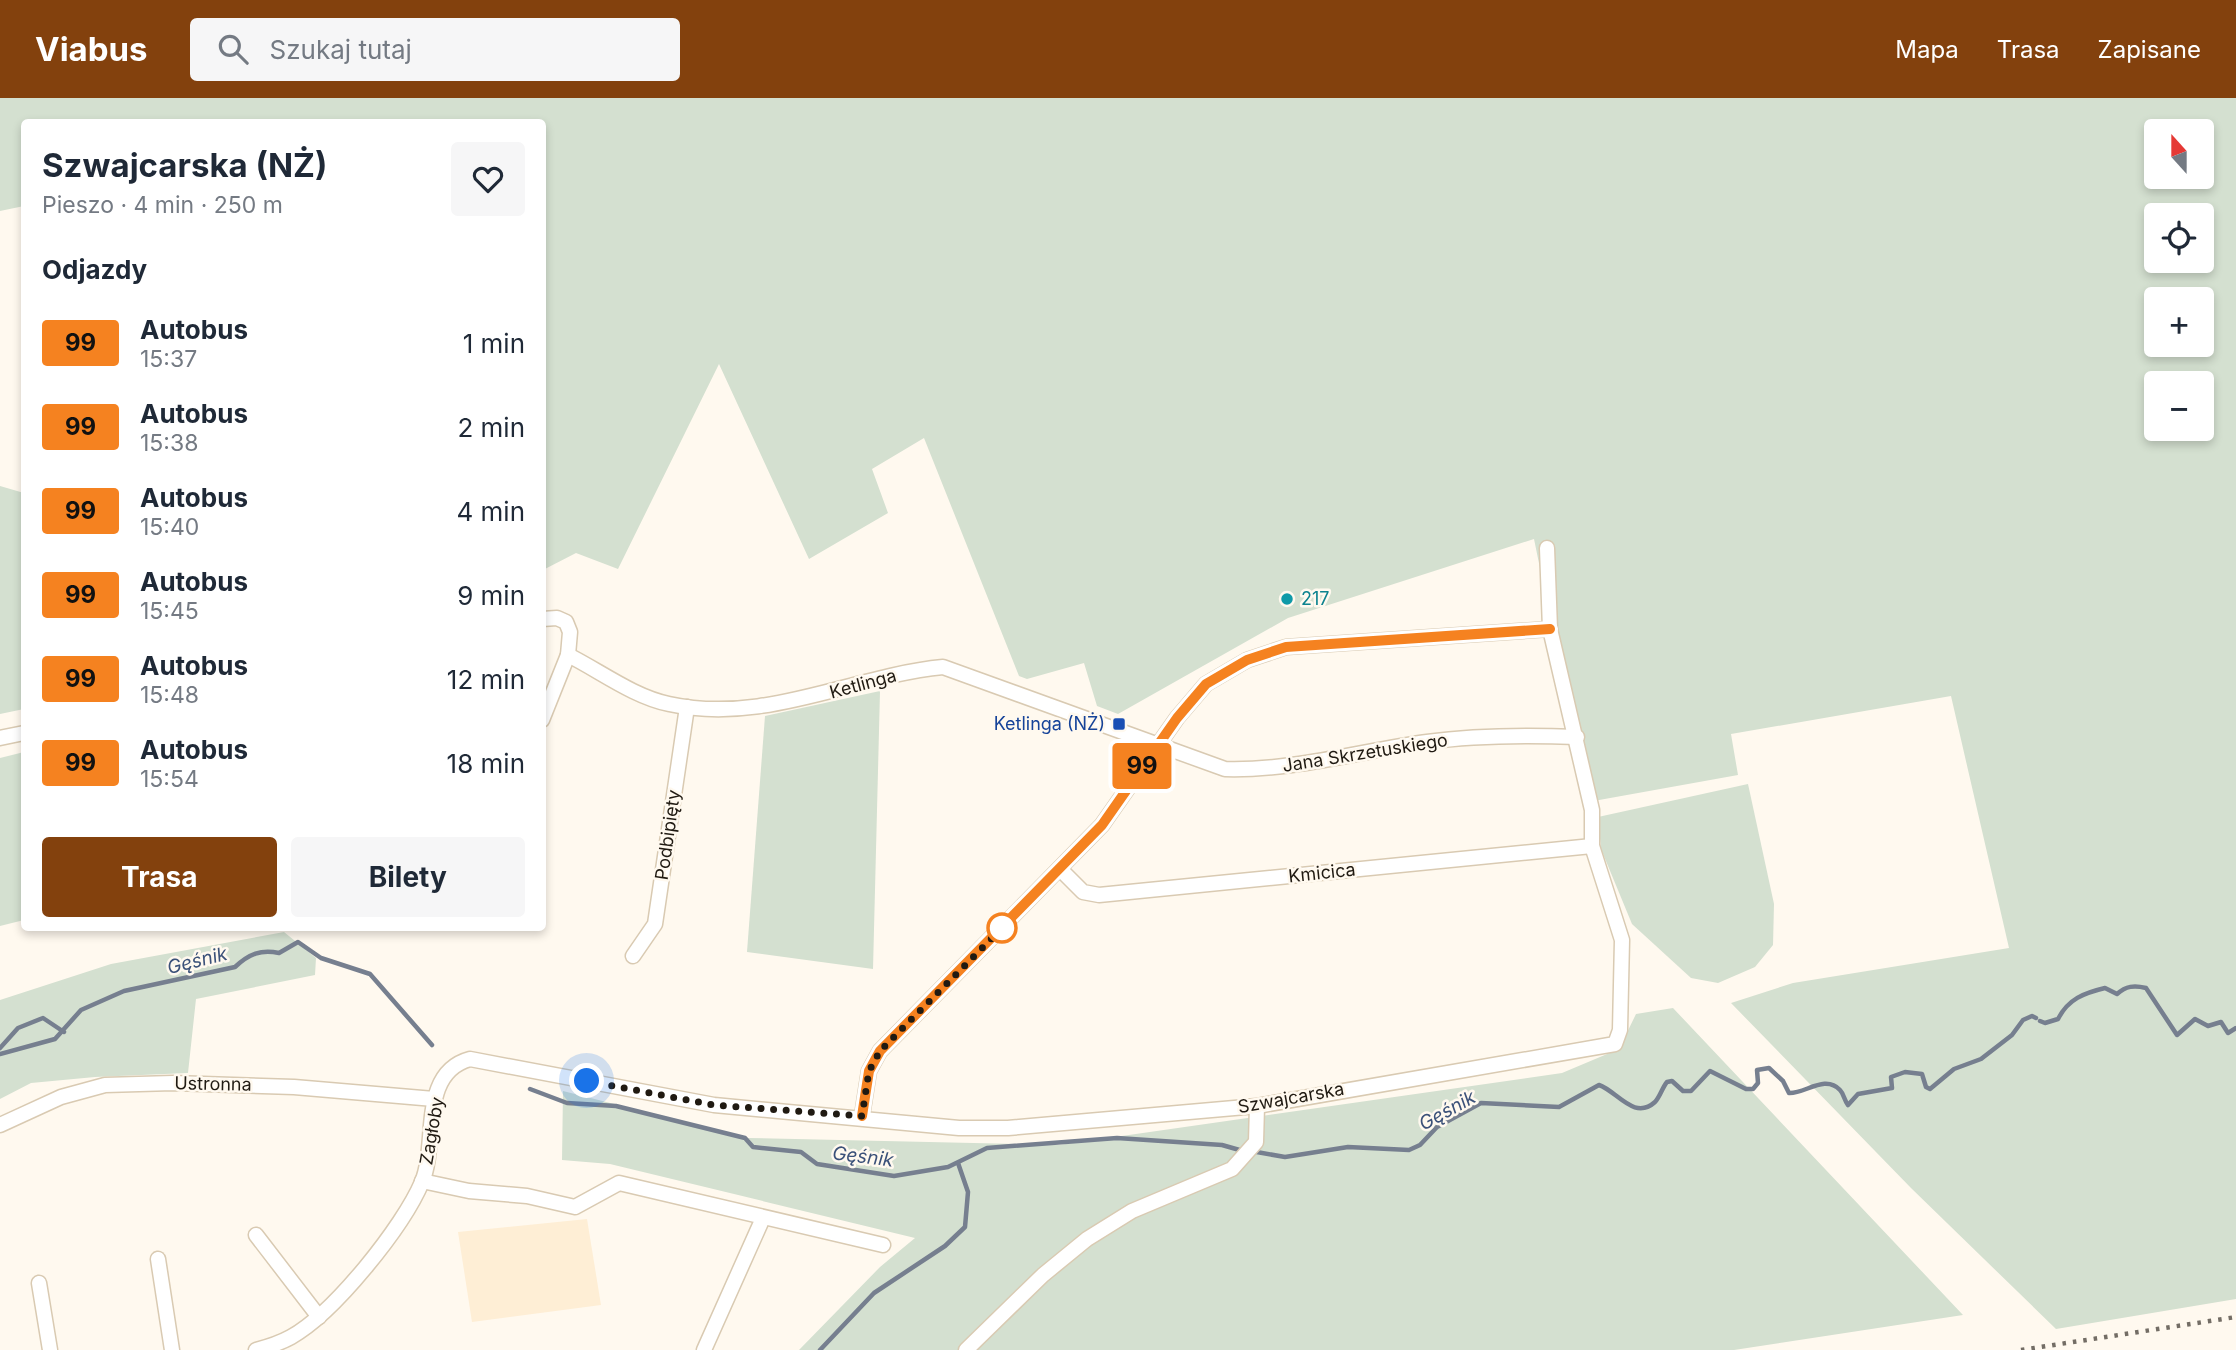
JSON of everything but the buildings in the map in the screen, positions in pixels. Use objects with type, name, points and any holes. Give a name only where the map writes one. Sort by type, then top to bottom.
[{"type":"street","name":"Szwajcarska","points":[[464,1061],[486,1060],[692,1102],[862,1116],[959,1128],[1007,1128],[1256,1106],[1615,1044],[1620,1030],[1622,940],[1592,846],[1592,810],[1550,629],[1547,548]]},
{"type":"street","points":[[546,619],[557,618],[566,622],[570,632],[568,655],[546,710]]},
{"type":"street","points":[[862,1116],[869,1071],[880,1051],[1102,825],[1156,746],[1206,684],[1247,660],[1286,647],[1550,629]]},
{"type":"street","name":"Ketlinga","points":[[568,655],[650,698],[687,707],[728,709],[826,695],[916,670],[943,667],[1156,746]]},
{"type":"street","name":"Podbipięty","points":[[633,956],[655,923],[687,707]]},
{"type":"street","points":[[0,738],[21,734]]},
{"type":"street","name":"Jana Skrzetuskiego","points":[[1156,746],[1225,769],[1255,770],[1430,741],[1495,734],[1577,737]]},
{"type":"street","name":"Kmicica","points":[[1060,869],[1083,892],[1099,895],[1592,846]]},
{"type":"street","name":"Zagłoby","points":[[256,1350],[293,1344],[384,1242],[422,1181],[428,1162],[434,1099],[451,1070],[464,1061]]},
{"type":"street","name":"Ustronna","points":[[0,1125],[61,1097],[105,1085],[173,1083],[281,1086],[434,1099]]},
{"type":"street","points":[[966,1350],[1043,1275],[1087,1239],[1132,1211],[1232,1169],[1256,1142],[1256,1106]]},
{"type":"street","points":[[422,1181],[469,1191],[527,1196],[575,1208],[619,1183],[883,1245]]},
{"type":"street","points":[[704,1350],[764,1218]]},
{"type":"street","points":[[257,1236],[318,1317]]},
{"type":"street","points":[[158,1259],[172,1350]]},
{"type":"street","points":[[38,1283],[50,1350]]},
{"type":"shaded area","points":[[587,1219],[601,1305],[472,1322],[458,1232]]},
{"type":"green space","points":[[0,98],[2236,98],[2236,1299],[2056,1329],[1911,1188],[1731,1003],[1793,983],[2009,948],[1951,696],[1731,734],[1738,775],[1588,802],[1534,539],[1288,618],[1118,714],[1097,706],[1084,663],[1027,679],[1019,676],[924,438],[872,469],[888,513],[809,559],[719,364],[618,569],[576,553],[546,568],[546,119],[21,119],[21,207],[0,211]]},
{"type":"green space","points":[[0,486],[21,492],[21,710],[0,714]]},
{"type":"green space","points":[[880,691],[873,969],[747,952],[765,716]]},
{"type":"green space","points":[[21,753],[21,921],[0,926],[0,758]]},
{"type":"green space","points":[[1748,784],[1774,904],[1773,945],[1755,967],[1718,983],[1691,978],[1632,924],[1601,849],[1598,817]]},
{"type":"green space","points":[[284,932],[316,958],[315,975],[196,999],[188,1073],[31,1083],[0,1099],[0,1000],[111,964]]},
{"type":"green space","points":[[1673,1008],[1963,1315],[1734,1350],[799,1350],[880,1267],[915,1238],[610,1164],[562,1160],[563,1091],[748,1138],[1059,1145],[1562,1073],[1619,1049],[1636,1014]]},
{"type":"waterway","name":"Gęśnik","points":[[0,1054],[55,1039],[81,1010],[124,991],[235,967],[256,954],[279,953],[298,942],[321,958],[370,974],[432,1045]]},
{"type":"waterway","name":"Gęśnik","points":[[2040,1021],[2045,1023],[2058,1019],[2067,1006],[2090,992],[2105,988],[2117,994],[2127,988],[2138,987],[2146,988],[2177,1035],[2195,1019],[2208,1026],[2221,1022],[2228,1033],[2236,1028]]},
{"type":"waterway","name":"Gęśnik","points":[[1251,1151],[1285,1157],[1348,1147],[1409,1150],[1420,1145],[1437,1127],[1481,1103],[1559,1107],[1599,1085],[1633,1107],[1640,1108],[1655,1102],[1667,1082],[1672,1081],[1683,1091],[1691,1091],[1710,1071],[1746,1089],[1753,1089],[1758,1083],[1757,1070],[1769,1068],[1783,1081],[1789,1093],[1828,1084],[1840,1090],[1848,1105],[1858,1094],[1892,1088],[1891,1077],[1905,1072],[1922,1074],[1926,1087],[1930,1089],[1954,1069],[1981,1059],[2012,1035],[2023,1020],[2032,1016],[2036,1018]]},
{"type":"waterway","name":"Gęśnik","points":[[0,1048],[18,1028],[43,1018],[64,1032]]},
{"type":"waterway","name":"Gęśnik","points":[[530,1089],[567,1103],[616,1106],[745,1138],[753,1147],[801,1152],[817,1164],[894,1176],[948,1167],[987,1148],[1117,1138],[1222,1145],[1243,1151]]},
{"type":"waterway","points":[[820,1350],[874,1293],[945,1246],[965,1227],[968,1192],[958,1163]]},
{"type":"railway","points":[[2021,1350],[2236,1317]]},
{"type":"bus line","name":"99","points":[[862,1116],[870,1066],[880,1051],[1102,825],[1156,746],[1206,684],[1247,660],[1286,647],[1550,629]]},
{"type":"place","name":"217","points":[[1287,599]]},
{"type":"place","name":"Ketlinga (NŻ)","points":[[1119,724]]},
{"type":"route","points":[[587,1081],[714,1105],[862,1116],[870,1066],[880,1051],[1008,922],[1002,928]]}]
